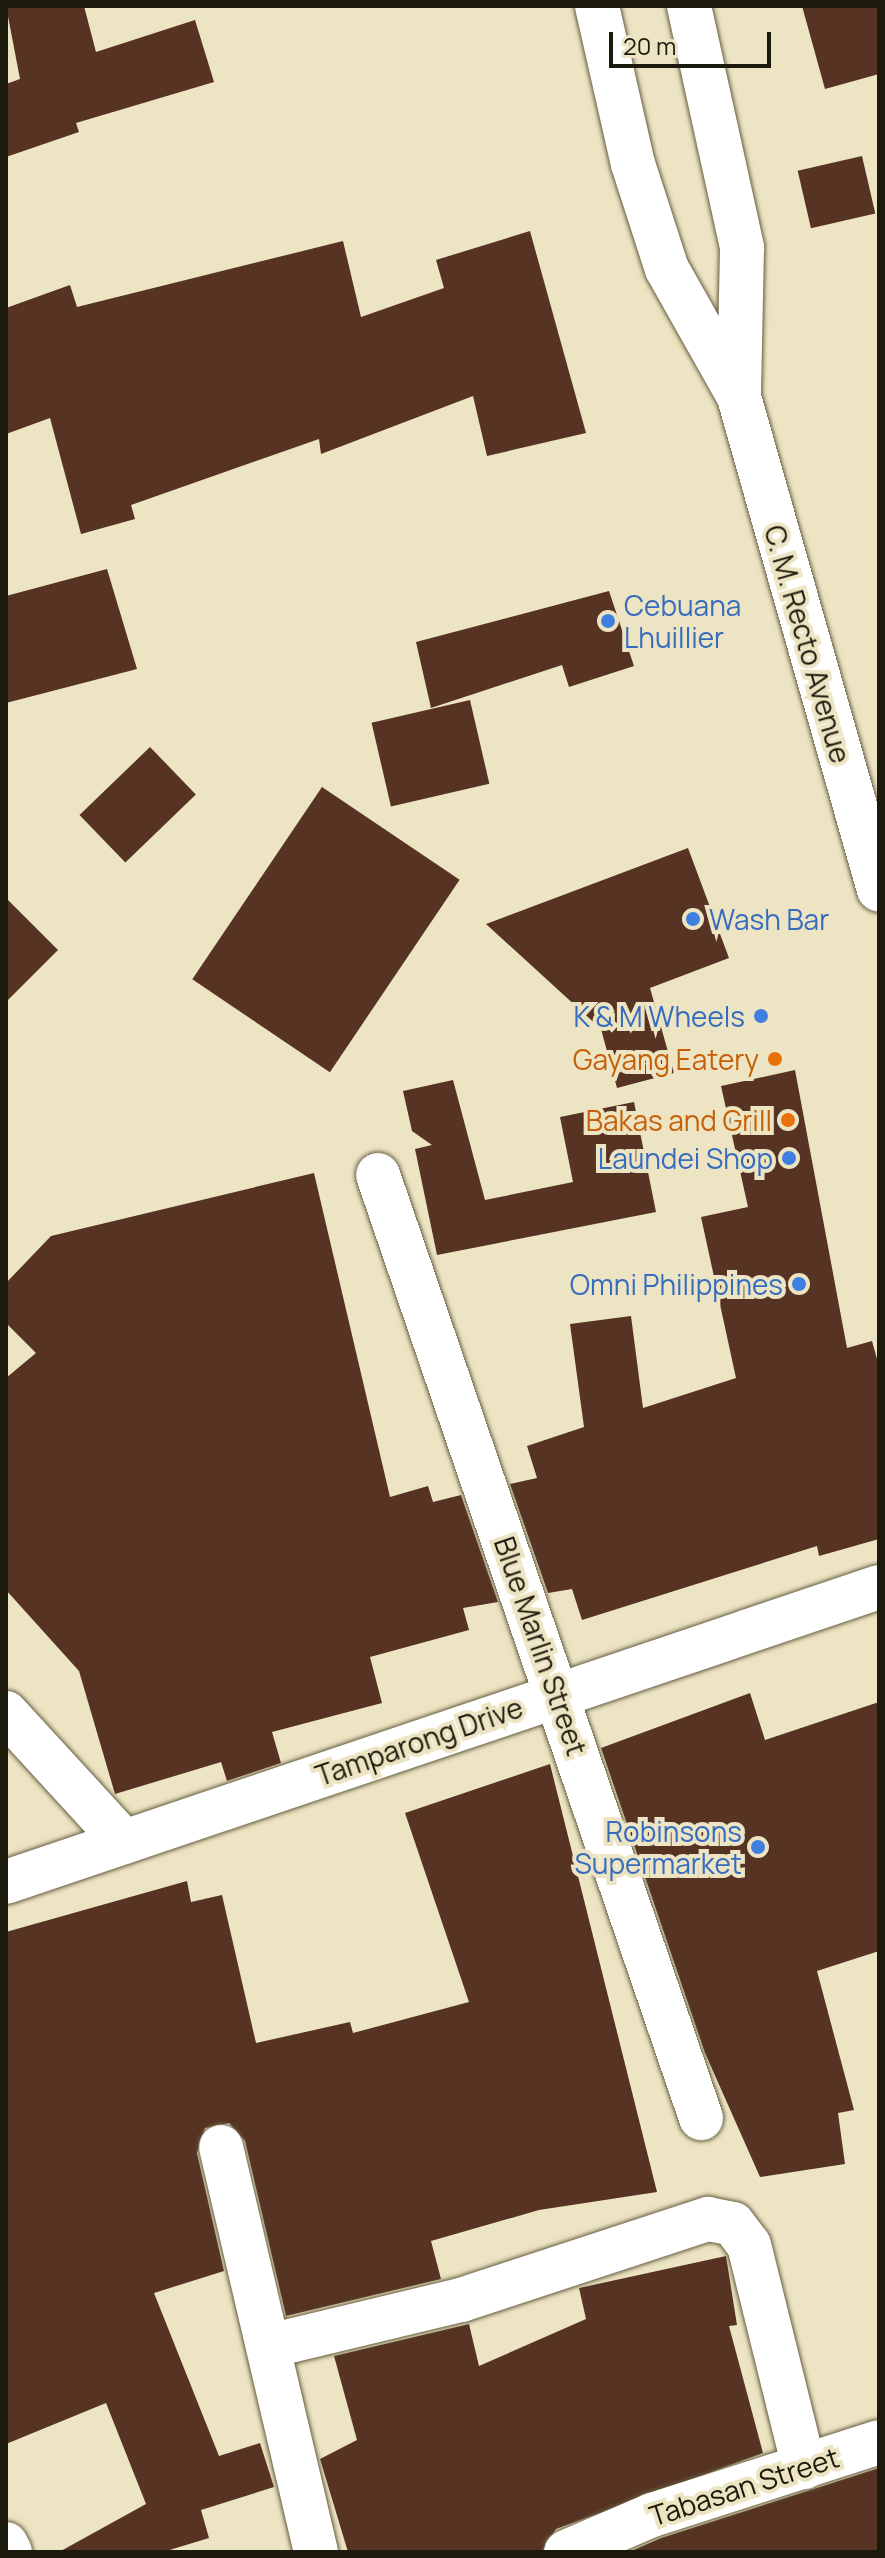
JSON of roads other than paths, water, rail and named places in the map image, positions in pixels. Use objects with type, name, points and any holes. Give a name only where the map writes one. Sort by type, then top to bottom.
[{"type":"main road","name":"C. M. Recto Avenue","points":[[597,6],[633,164],[667,269],[739,397],[879,890]]},
{"type":"main road","name":"C. M. Recto Avenue","points":[[689,6],[742,248],[739,397]]},
{"type":"main road","name":"Blue Marlin Street","points":[[378,1175],[701,2118]]},
{"type":"main road","name":"Tamparong Drive","points":[[6,1882],[879,1587]]},
{"type":"main road","points":[[6,1713],[124,1842]]},
{"type":"main road","points":[[221,2147],[316,2552]]},
{"type":"main road","points":[[269,2346],[461,2300],[708,2219],[733,2224],[749,2245],[804,2467]]},
{"type":"main road","name":"Tabasan Street","points":[[566,2552],[652,2515],[879,2442]]},
{"type":"main road","points":[[6,2544],[10,2552]]},
{"type":"place","name":"Cebuana Lhuillier","points":[[608,621]]},
{"type":"place","name":"Wash Bar","points":[[693,919]]},
{"type":"place","name":"K & M Wheels","points":[[761,1016]]},
{"type":"place","name":"Gayang Eatery","points":[[775,1059]]},
{"type":"place","name":"Bakas and Grill","points":[[788,1120]]},
{"type":"place","name":"Laundei Shop","points":[[789,1158]]},
{"type":"place","name":"Omni Philippines","points":[[799,1284]]},
{"type":"place","name":"Robinsons Supermarket","points":[[758,1847]]}]
